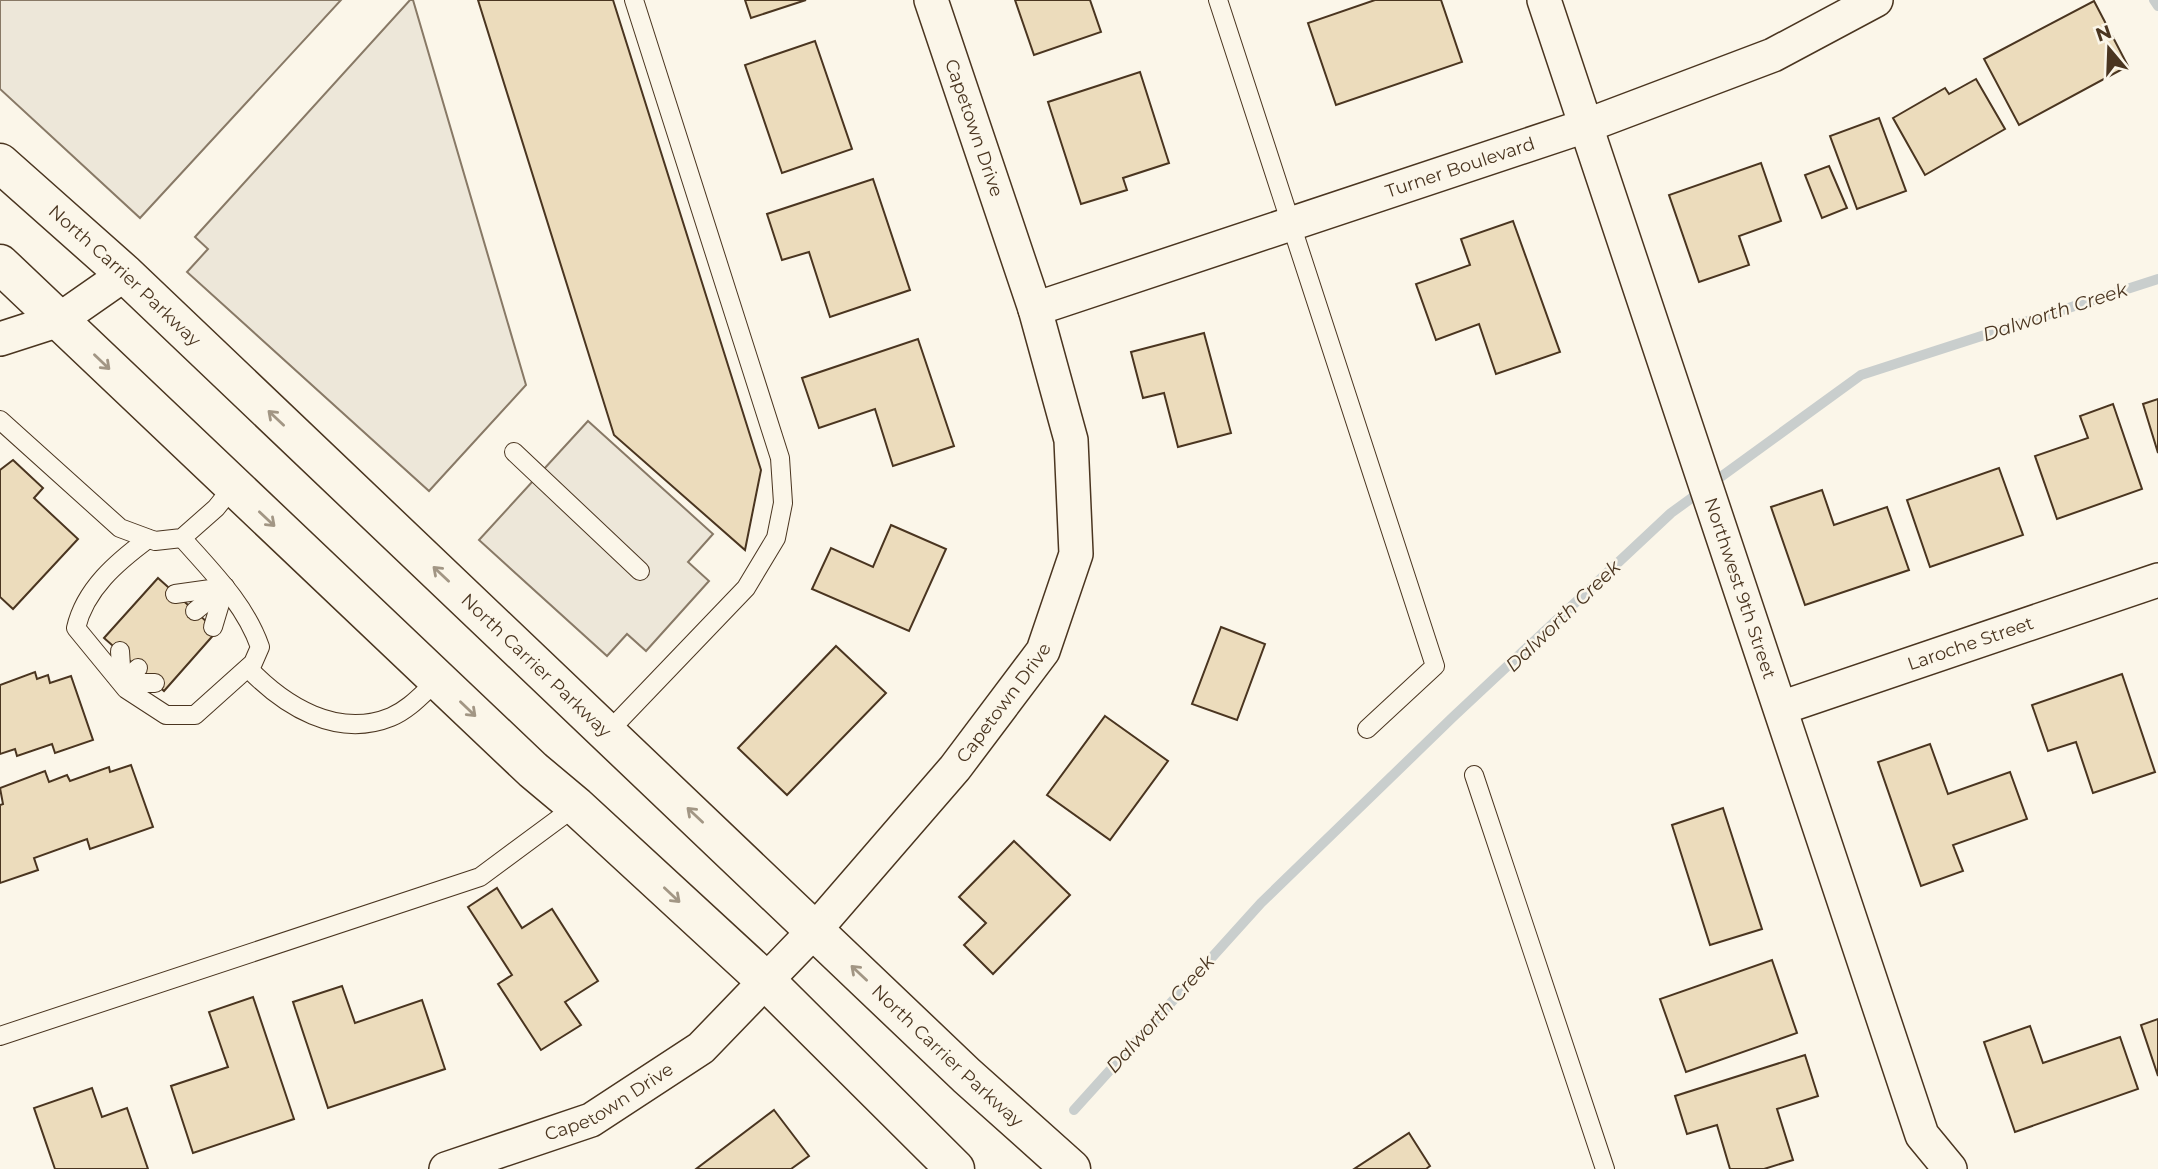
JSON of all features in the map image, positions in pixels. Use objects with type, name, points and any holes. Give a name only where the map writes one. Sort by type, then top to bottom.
[{"type":"main road","name":"North Carrier Parkway","points":[[0,163],[125,274],[814,931],[1071,1169]]},
{"type":"main road","points":[[0,264],[533,770],[576,806],[767,982],[955,1169]]},
{"type":"street","name":"Capetown Drive","points":[[446,1169],[591,1120],[701,1048],[814,931],[955,768],[1043,651],[1076,554],[1071,440],[1035,309],[932,0]]},
{"type":"street","name":"Northwest 9th Street","points":[[1544,0],[1588,125],[1690,444],[1781,708],[1922,1135],[1950,1169]]},
{"type":"street","name":"Turner Boulevard","points":[[1035,309],[1588,125],[1773,55],[1876,0]]},
{"type":"street","points":[[0,339],[58,320],[125,274]]},
{"type":"street","name":"Laroche Street","points":[[1781,708],[2158,580]]},
{"type":"lane","points":[[608,732],[746,588],[776,538],[783,503],[780,458],[634,0]]},
{"type":"lane","points":[[1218,0],[1435,666],[1367,729]]},
{"type":"lane","points":[[0,420],[120,528],[155,541],[182,538],[216,508],[233,487]]},
{"type":"lane","points":[[514,452],[640,570]]},
{"type":"lane","points":[[148,538],[113,565],[80,609],[76,628],[122,683],[166,715],[195,715],[248,668],[260,647],[252,623],[182,538]]},
{"type":"lane","points":[[175,593],[225,587]]},
{"type":"lane","points":[[195,611],[225,587]]},
{"type":"lane","points":[[213,627],[225,587]]},
{"type":"lane","points":[[120,651],[122,683]]},
{"type":"lane","points":[[122,683],[138,668]]},
{"type":"lane","points":[[248,668],[270,692],[309,716],[358,725],[391,717],[409,707],[438,680]]},
{"type":"lane","points":[[122,683],[155,683]]},
{"type":"lane","points":[[1474,775],[1605,1169]]},
{"type":"lane","points":[[0,1036],[480,877],[576,806]]},
{"type":"shaded area","points":[[0,0],[341,0],[140,218],[0,89]]},
{"type":"shaded area","points":[[410,0],[413,0],[526,385],[429,491],[187,272],[208,249],[195,237]]},
{"type":"shaded area","points":[[588,421],[713,534],[688,562],[709,581],[646,651],[627,634],[607,656],[479,540]]},
{"type":"building","points":[[478,0],[613,0],[761,470],[745,550],[614,435]]},
{"type":"building","points":[[745,0],[806,0],[751,18]]},
{"type":"building","points":[[1015,0],[1090,0],[1101,32],[1034,55]]},
{"type":"building","points":[[1375,0],[1441,0],[1462,62],[1336,105],[1308,23]]},
{"type":"building","points":[[2094,1],[2128,66],[2019,125],[1984,59]]},
{"type":"building","points":[[815,41],[852,149],[782,173],[745,65]]},
{"type":"building","points":[[1140,72],[1169,163],[1123,178],[1127,190],[1081,204],[1048,102]]},
{"type":"building","points":[[1976,79],[2005,129],[1925,175],[1893,118],[1945,88],[1949,94]]},
{"type":"building","points":[[1879,118],[1906,191],[1857,209],[1830,136]]},
{"type":"building","points":[[1761,163],[1781,221],[1739,236],[1749,265],[1699,282],[1669,195]]},
{"type":"building","points":[[1829,166],[1847,208],[1822,218],[1805,175]]},
{"type":"building","points":[[873,179],[910,290],[830,317],[809,252],[782,260],[767,214]]},
{"type":"building","points":[[1513,221],[1560,352],[1496,374],[1479,324],[1436,340],[1416,284],[1470,265],[1461,239]]},
{"type":"building","points":[[1204,333],[1231,433],[1178,447],[1164,393],[1143,398],[1131,352]]},
{"type":"building","points":[[918,339],[954,446],[893,466],[875,409],[819,428],[802,378]]},
{"type":"building","points":[[2158,399],[2158,453],[2143,404]]},
{"type":"building","points":[[2113,404],[2142,489],[2057,519],[2035,456],[2088,438],[2080,416]]},
{"type":"building","points":[[13,460],[43,488],[34,498],[78,539],[13,609],[0,597],[0,470]]},
{"type":"building","points":[[1999,468],[2023,535],[1930,567],[1907,500]]},
{"type":"building","points":[[1822,490],[1834,525],[1887,507],[1909,570],[1805,605],[1771,507]]},
{"type":"building","points":[[891,525],[946,549],[909,631],[812,589],[831,548],[873,567]]},
{"type":"building","points":[[158,578],[217,631],[164,691],[104,638]]},
{"type":"building","points":[[1221,627],[1265,644],[1237,720],[1192,704]]},
{"type":"building","points":[[836,646],[886,693],[787,795],[738,748]]},
{"type":"building","points":[[35,672],[37,679],[48,675],[50,683],[71,676],[93,740],[55,753],[52,744],[17,756],[15,749],[0,754],[0,685]]},
{"type":"building","points":[[2122,674],[2155,772],[2093,793],[2076,742],[2048,751],[2032,705]]},
{"type":"building","points":[[1105,716],[1168,761],[1110,840],[1047,795]]},
{"type":"building","points":[[1930,744],[1948,794],[2010,772],[2027,819],[1953,845],[1963,871],[1921,886],[1878,762]]},
{"type":"building","points":[[131,765],[153,827],[90,849],[87,839],[34,858],[38,870],[0,883],[0,805],[3,804],[0,788],[45,771],[49,782],[67,775],[70,781],[109,767],[110,772]]},
{"type":"building","points":[[1723,808],[1762,929],[1710,945],[1672,825]]},
{"type":"building","points":[[1014,841],[1070,895],[993,974],[964,945],[986,923],[959,897]]},
{"type":"building","points":[[497,888],[522,928],[552,909],[598,981],[565,1002],[581,1025],[541,1050],[498,984],[512,975],[468,907]]},
{"type":"building","points":[[1772,960],[1797,1033],[1686,1072],[1660,999]]},
{"type":"building","points":[[342,986],[355,1023],[422,1000],[445,1069],[328,1108],[293,1002]]},
{"type":"building","points":[[253,997],[294,1119],[193,1153],[171,1086],[228,1067],[209,1012]]},
{"type":"building","points":[[2158,1019],[2158,1076],[2141,1025]]},
{"type":"building","points":[[2030,1026],[2043,1063],[2120,1037],[2138,1089],[2015,1132],[1984,1042]]},
{"type":"building","points":[[1805,1055],[1818,1096],[1777,1109],[1793,1160],[1764,1169],[1730,1169],[1717,1125],[1687,1134],[1675,1096]]},
{"type":"building","points":[[92,1088],[102,1117],[127,1108],[148,1169],[55,1169],[34,1108]]},
{"type":"building","points":[[774,1110],[809,1156],[791,1169],[696,1169]]},
{"type":"building","points":[[1409,1133],[1430,1166],[1426,1169],[1354,1169]]},
{"type":"waterway","name":"Dalworth Creek","points":[[2154,0],[2158,6]]},
{"type":"waterway","name":"Dalworth Creek","points":[[1074,1110],[1261,903],[1453,717],[1671,513],[1861,375],[2158,279]]}]
